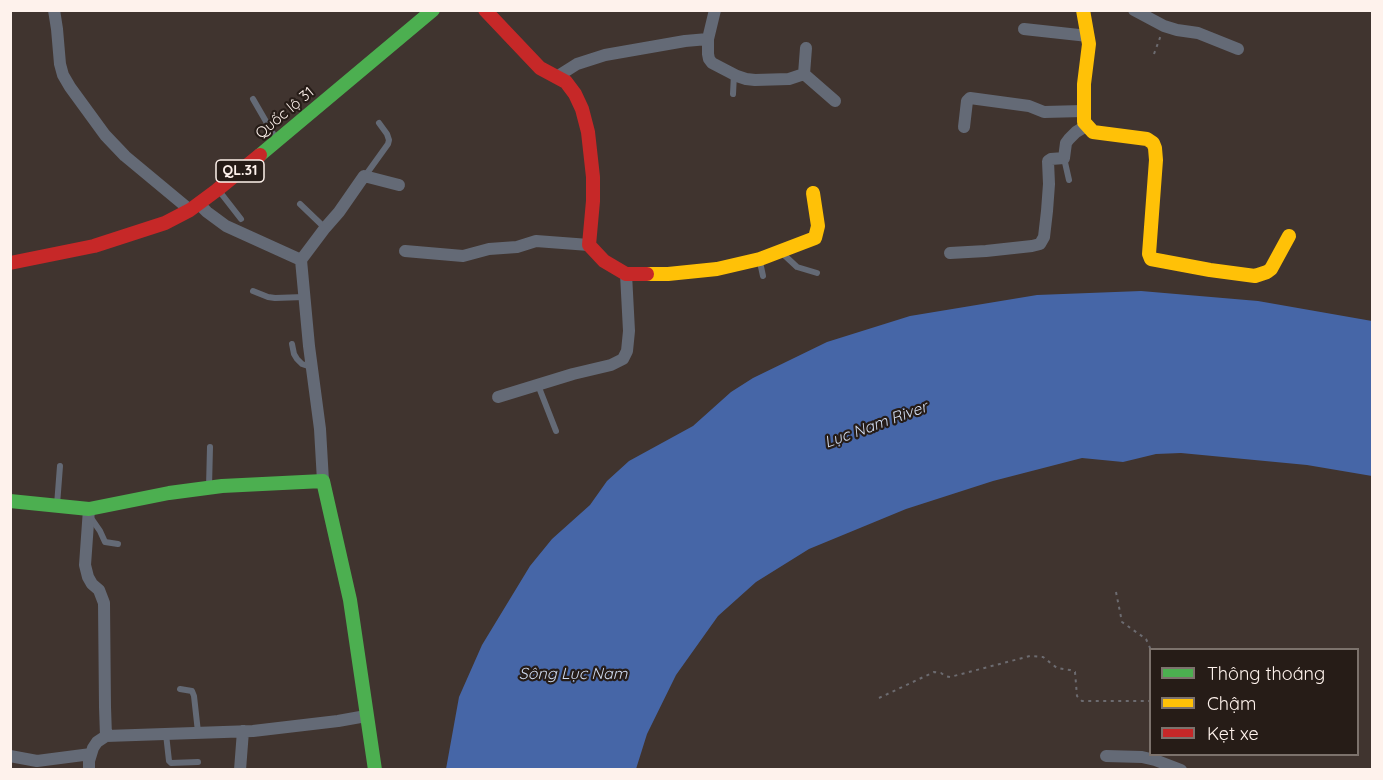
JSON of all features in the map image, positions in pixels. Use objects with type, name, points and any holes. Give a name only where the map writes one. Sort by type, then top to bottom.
[{"type":"main road","name":"Quốc lộ 31","points":[[10,263],[115,240],[156,226],[195,207],[278,141],[293,121],[433,10]]},
{"type":"main road","points":[[485,10],[540,68],[558,76],[575,94],[582,108],[583,129],[593,177],[589,245],[604,261],[626,274],[668,274],[725,267],[760,259],[815,238],[818,226],[813,193]]},
{"type":"main road","points":[[1083,10],[1089,54],[1084,84],[1083,111],[1086,126],[1093,132],[1136,136],[1154,143],[1156,160],[1149,254],[1151,259],[1255,276],[1271,268],[1289,236]]},
{"type":"main road","points":[[10,501],[88,512],[169,493],[209,488],[324,481],[350,600],[375,770]]},
{"type":"street","points":[[54,10],[63,75],[69,87],[98,126],[125,156],[195,207],[207,212],[226,226],[301,260]]},
{"type":"street","points":[[716,10],[707,47],[712,63],[746,79],[789,79],[804,74]]},
{"type":"street","points":[[1134,10],[1164,26],[1198,33],[1238,50]]},
{"type":"street","points":[[1024,29],[1088,36]]},
{"type":"street","points":[[558,76],[577,64],[605,54],[708,39]]},
{"type":"street","points":[[804,74],[806,48]]},
{"type":"street","points":[[804,74],[836,101]]},
{"type":"street","points":[[964,127],[967,101],[970,98],[1029,106],[1044,112],[1083,111]]},
{"type":"street","points":[[950,253],[1040,244],[1044,237],[1047,211],[1048,161],[1064,158],[1066,143],[1076,132],[1086,126]]},
{"type":"street","points":[[324,481],[301,260],[364,176],[399,185]]},
{"type":"street","points":[[405,251],[464,256],[489,249],[517,247],[536,242],[589,245]]},
{"type":"street","points":[[498,397],[611,365],[623,359],[627,351],[629,331],[626,274]]},
{"type":"street","points":[[88,512],[85,565],[88,577],[99,590],[105,603],[106,736]]},
{"type":"street","points":[[89,770],[91,754],[97,742],[106,736],[253,731],[366,716]]},
{"type":"street","points":[[240,770],[243,731]]},
{"type":"street","points":[[10,756],[37,761],[91,754]]},
{"type":"street","points":[[1106,756],[1116,756],[1181,770]]},
{"type":"lane","points":[[733,94],[734,74]]},
{"type":"lane","points":[[253,99],[278,141]]},
{"type":"lane","points":[[364,176],[388,144],[387,134],[379,123]]},
{"type":"lane","points":[[1064,158],[1069,180]]},
{"type":"lane","points":[[218,190],[241,219]]},
{"type":"lane","points":[[300,204],[325,228]]},
{"type":"lane","points":[[781,251],[797,267],[817,273]]},
{"type":"lane","points":[[760,259],[763,276]]},
{"type":"lane","points":[[253,291],[275,298],[304,297]]},
{"type":"lane","points":[[292,344],[297,359],[302,364],[311,367]]},
{"type":"lane","points":[[538,384],[556,431]]},
{"type":"lane","points":[[209,488],[210,447]]},
{"type":"lane","points":[[57,506],[60,466]]},
{"type":"lane","points":[[88,512],[105,542],[118,544]]},
{"type":"lane","points":[[180,689],[192,691],[198,732]]},
{"type":"lane","points":[[166,734],[171,763],[198,762]]},
{"type":"path","points":[[1154,54],[1164,26]]},
{"type":"path","points":[[1116,592],[1122,622],[1146,639],[1150,648]]},
{"type":"path","points":[[879,698],[934,672],[950,677],[1030,656],[1043,657],[1057,668],[1075,672],[1077,696],[1082,701],[1149,701]]},
{"type":"water","name":"Sông Lục Nam","points":[[1141,291],[1258,301],[1372,321],[1372,476],[1307,465],[1181,453],[1156,454],[1123,462],[1082,458],[993,481],[906,509],[809,549],[756,582],[718,616],[676,675],[647,734],[636,769],[446,769],[459,697],[482,645],[530,566],[552,539],[590,505],[607,481],[629,461],[693,426],[731,392],[753,378],[827,342],[910,316],[1037,295]]},
{"type":"traffic: fast","points":[[260,155],[433,10]]},
{"type":"traffic: fast","points":[[10,501],[89,509],[169,493],[222,486],[323,481],[350,600],[375,770]]},
{"type":"traffic: slow","points":[[1083,10],[1089,44],[1084,84],[1084,122],[1093,132],[1147,139],[1153,143],[1155,148],[1149,254],[1151,259],[1255,276],[1271,269],[1289,236]]},
{"type":"traffic: slow","points":[[647,274],[717,269],[760,259],[815,238],[818,226],[813,193]]},
{"type":"traffic: jam","points":[[485,10],[540,68],[566,82],[582,109],[588,132],[593,177],[589,245],[604,261],[626,274],[647,274]]},
{"type":"traffic: jam","points":[[10,263],[94,246],[165,223],[190,210],[260,155]]},
{"type":"water label","name":"Lục Nam River","points":[[876,425]]}]
